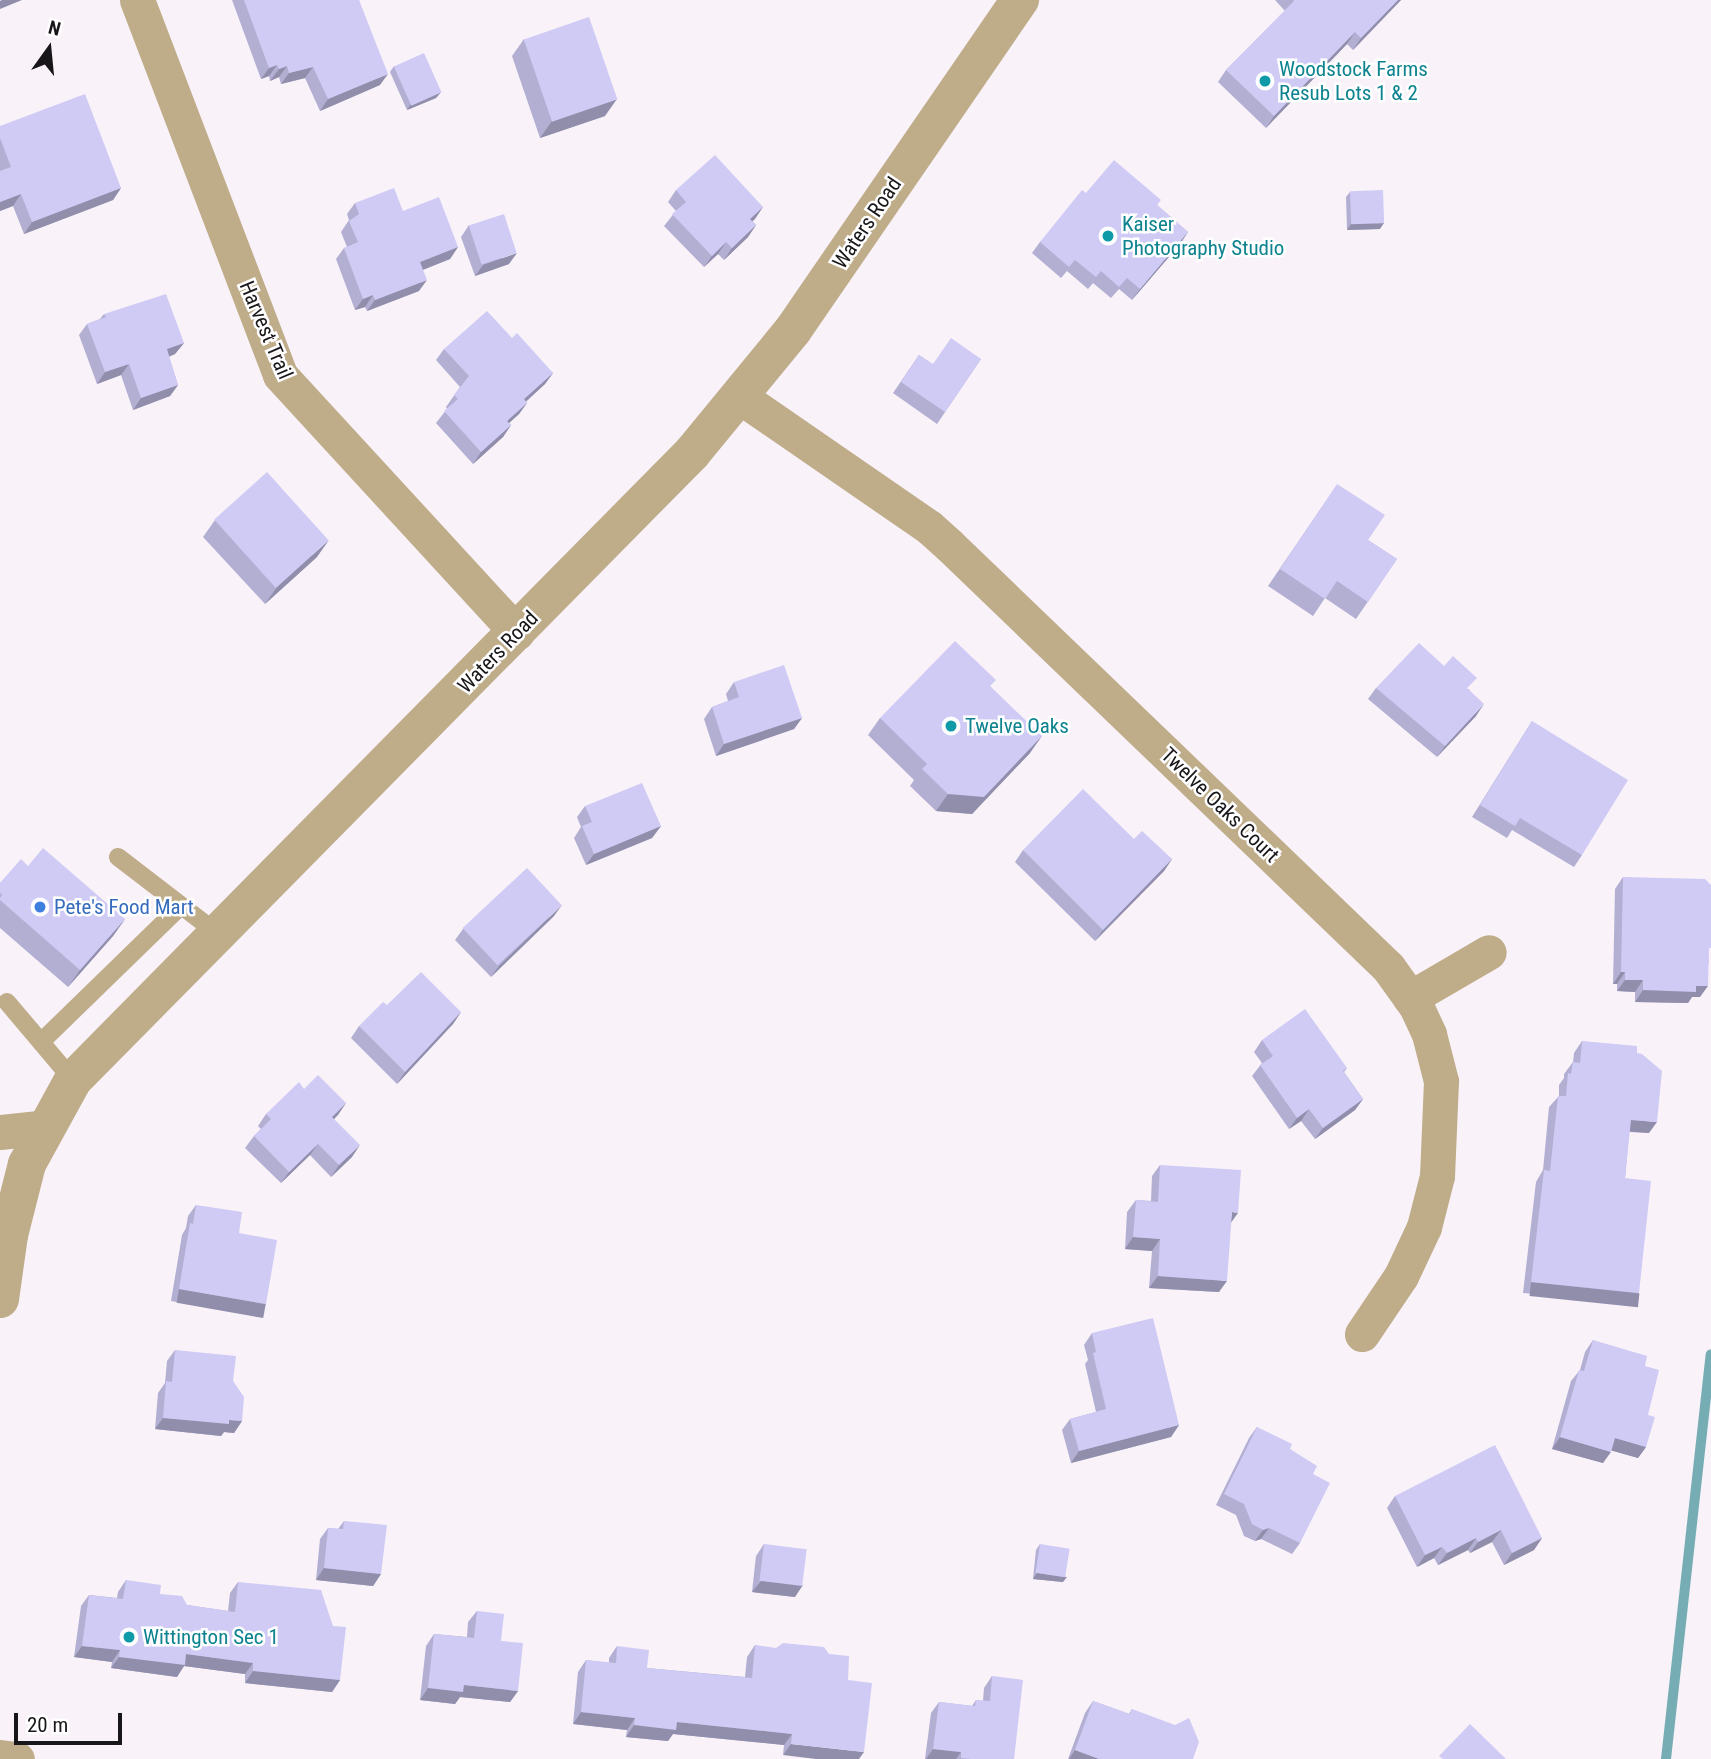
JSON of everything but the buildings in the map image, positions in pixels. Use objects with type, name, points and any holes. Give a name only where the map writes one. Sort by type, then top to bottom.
[{"type":"street","name":"Harvest Trail","points":[[137,0],[280,375],[517,633]]},
{"type":"street","name":"Waters Road","points":[[0,1300],[9,1235],[27,1164],[73,1080],[692,453],[793,330],[850,251],[1020,0]]},
{"type":"street","name":"Twelve Oaks Court","points":[[739,396],[929,527],[1388,967],[1409,998],[1429,1034],[1441,1081],[1437,1176],[1424,1227],[1401,1276],[1362,1334]]},
{"type":"street","points":[[1409,998],[1489,952]]},
{"type":"street","points":[[0,1132],[46,1126]]},
{"type":"street","points":[[0,1757],[17,1759]]},
{"type":"lane","points":[[118,858],[217,933]]},
{"type":"lane","points":[[41,1042],[181,906]]},
{"type":"lane","points":[[8,1002],[73,1080]]},
{"type":"waterway","points":[[1666,1759],[1711,1354]]},
{"type":"place","name":"Woodstock Farms Resub Lots 1 & 2","points":[[1265,81]]},
{"type":"place","name":"Kaiser Photography Studio","points":[[1108,236]]},
{"type":"place","name":"Twelve Oaks","points":[[951,726]]},
{"type":"place","name":"Pete's Food Mart","points":[[40,907]]},
{"type":"place","name":"Wittington Sec 1","points":[[129,1637]]}]
